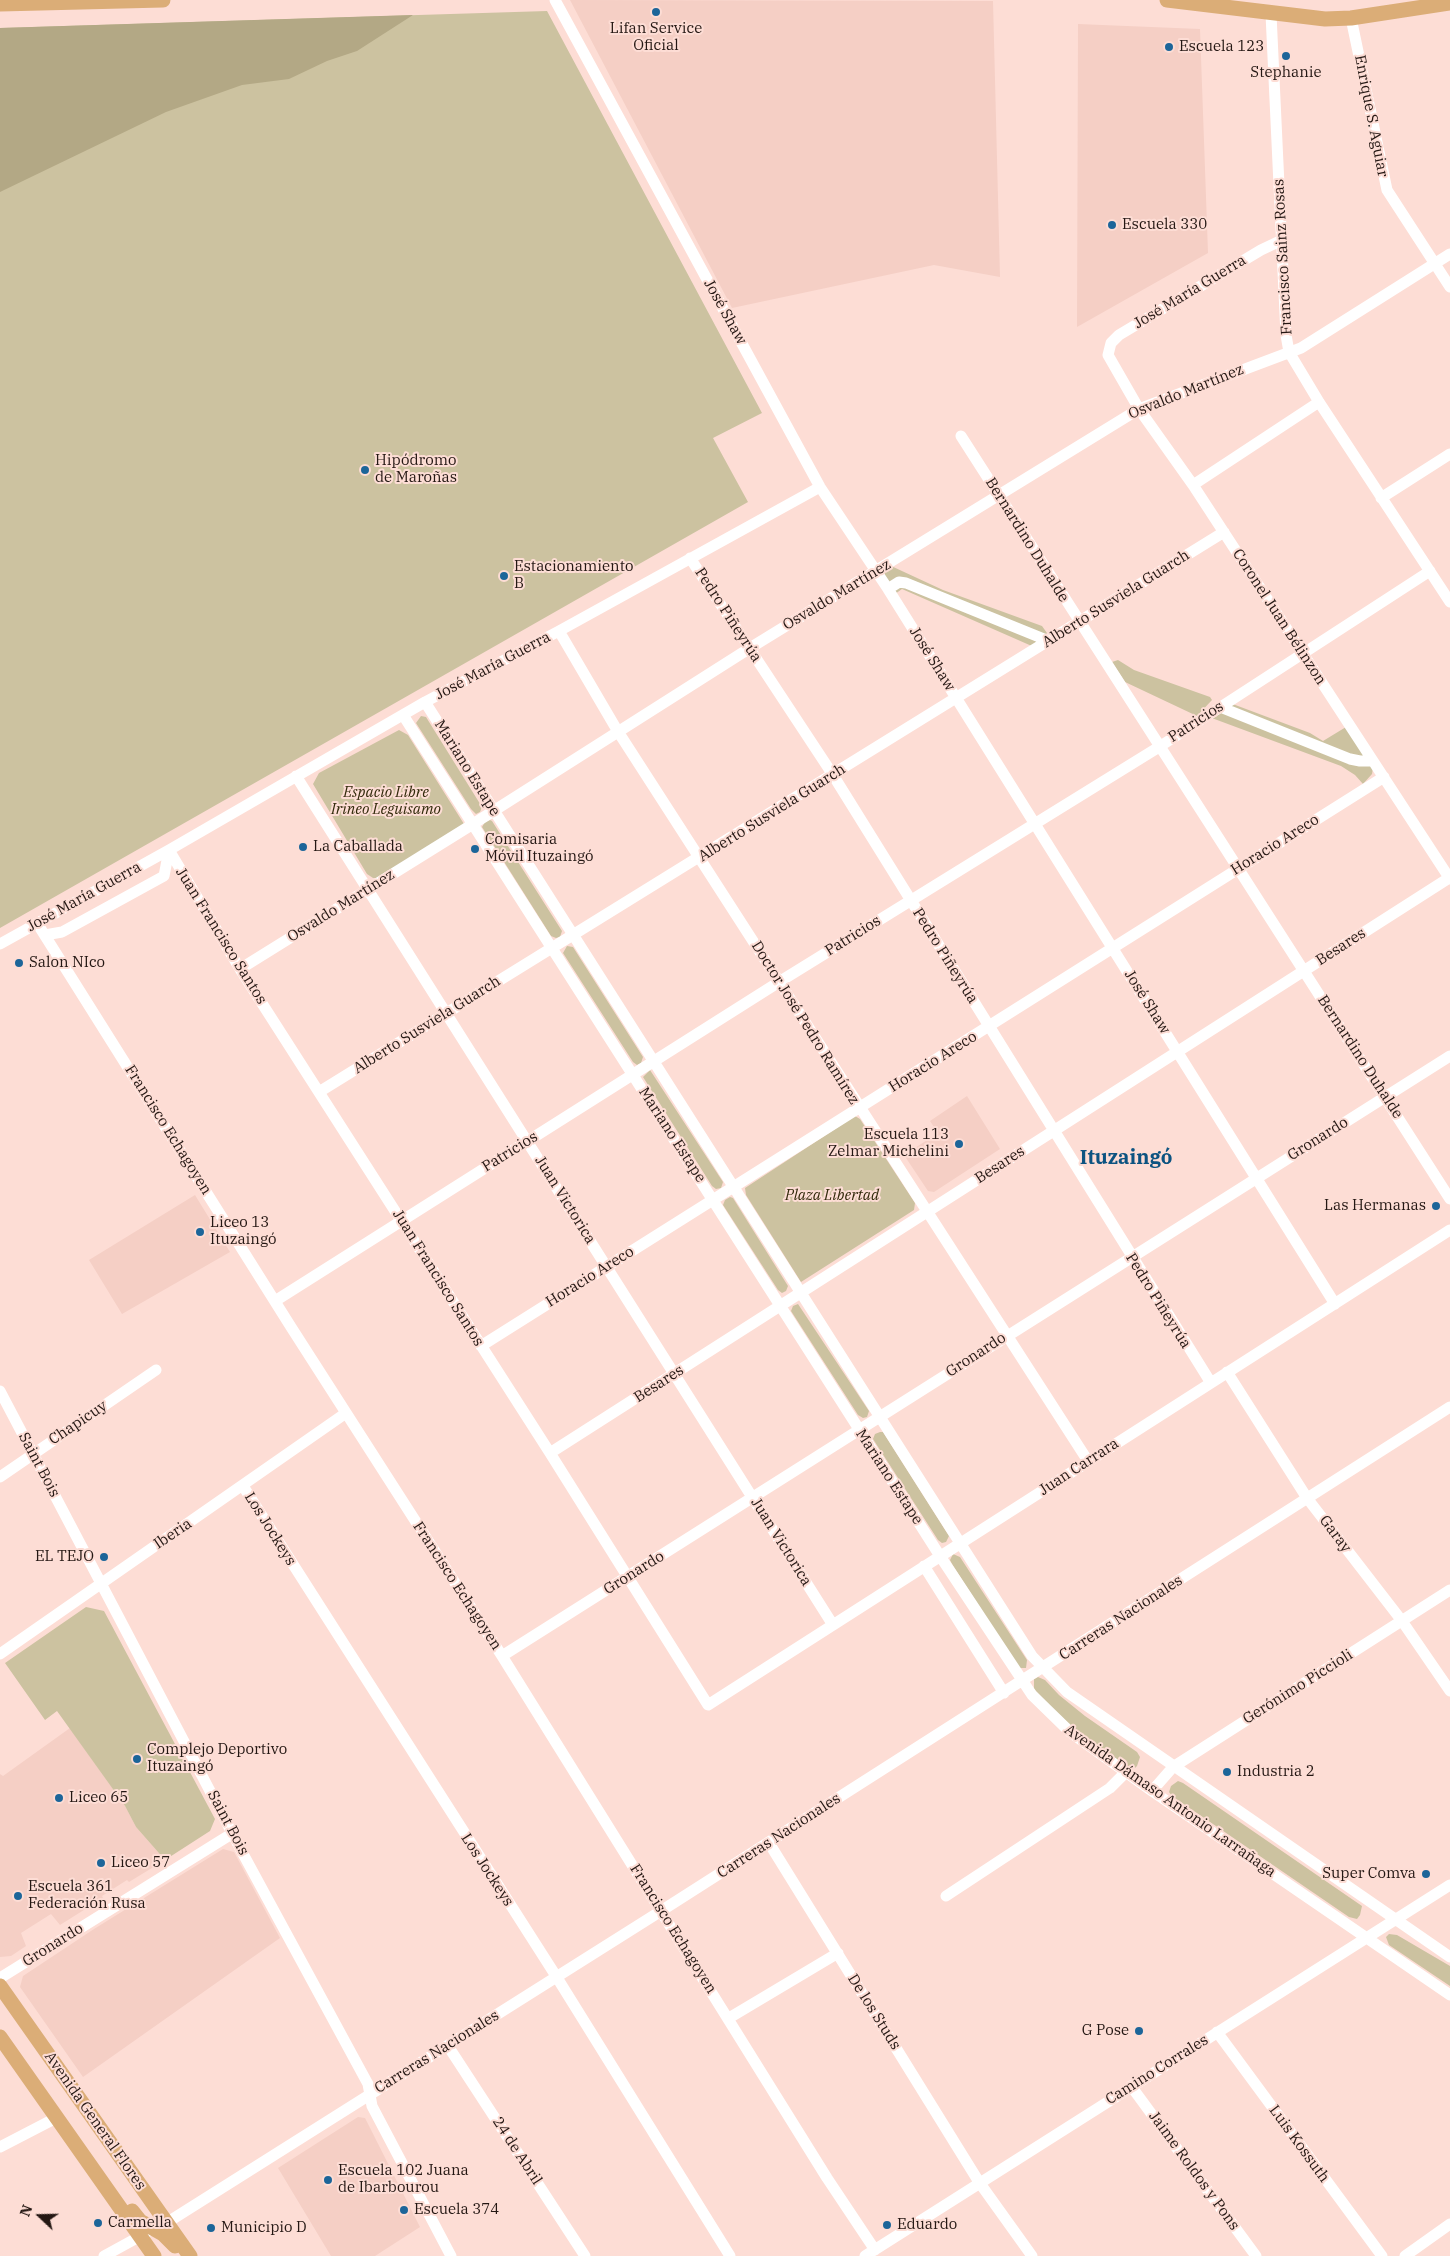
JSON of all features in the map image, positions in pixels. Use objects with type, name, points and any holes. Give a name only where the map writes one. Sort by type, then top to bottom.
[{"type":"main road","points":[[0,4],[163,0]]},
{"type":"main road","points":[[1167,0],[1325,19],[1351,18],[1419,4],[1450,3]]},
{"type":"main road","name":"Avenida General Flores","points":[[0,1986],[160,2226],[190,2256]]},
{"type":"main road","name":"Avenida General Flores","points":[[0,2037],[154,2256]]},
{"type":"main road","points":[[90,2167],[110,2180],[140,2222],[160,2226],[182,2256]]},
{"type":"street","name":"José Shaw","points":[[554,0],[820,487],[888,589],[1335,1304]]},
{"type":"street","name":"Francisco Sainz Rosas","points":[[1271,14],[1289,352],[1319,402],[1450,602]]},
{"type":"street","name":"Enrique S. Aguiar","points":[[1351,18],[1383,179],[1387,190],[1450,287]]},
{"type":"street","name":"José María Guerra","points":[[1108,355],[1111,343],[1119,335],[1261,250],[1282,240]]},
{"type":"street","name":"Osvaldo Martínez","points":[[240,969],[494,811],[617,730],[1139,409],[1301,348],[1450,254]]},
{"type":"street","name":"Coronel Juan Bélinzon","points":[[1108,355],[1139,409],[1193,485],[1450,878]]},
{"type":"street","points":[[1193,485],[1319,402]]},
{"type":"street","name":"Bernardino Duhalde","points":[[961,436],[1450,1199]]},
{"type":"street","points":[[1382,498],[1450,454]]},
{"type":"street","name":"José María Guerra","points":[[0,944],[169,850],[425,702],[559,631],[820,487]]},
{"type":"street","name":"Alberto Susviela Guarch","points":[[319,1092],[1224,532]]},
{"type":"street","name":"Pedro Piñeyrúa","points":[[690,558],[833,775],[1211,1383]]},
{"type":"street","name":"Patricios","points":[[275,1301],[632,1074],[1159,747],[1430,571]]},
{"type":"street","points":[[888,589],[899,582],[906,583],[1049,641]]},
{"type":"street","name":"Doctor José Pedro Ramírez","points":[[559,631],[617,730],[701,857],[859,1108],[929,1211],[1006,1336],[1088,1461]]},
{"type":"street","name":"Mariano Estape","points":[[425,702],[960,1543]]},
{"type":"street","points":[[1220,707],[1350,759],[1360,762],[1373,761]]},
{"type":"street","name":"Mariano Estape","points":[[403,715],[940,1556]]},
{"type":"street","name":"Juan Victorica","points":[[296,776],[448,1013],[833,1625]]},
{"type":"street","name":"Horacio Areco","points":[[481,1346],[1384,777]]},
{"type":"street","name":"José María Guerra","points":[[45,935],[62,932],[164,876],[169,850]]},
{"type":"street","name":"Juan Francisco Santos","points":[[169,850],[240,969],[550,1453],[708,1705]]},
{"type":"street","name":"Besares","points":[[550,1453],[1450,878]]},
{"type":"street","name":"Francisco Echagoyen","points":[[38,923],[275,1301],[502,1656],[827,2178],[875,2250]]},
{"type":"street","name":"Gronardo","points":[[502,1656],[1450,1056]]},
{"type":"street","name":"Juan Carrara","points":[[708,1705],[1450,1230]]},
{"type":"street","name":"Chapicuy","points":[[0,1477],[156,1370]]},
{"type":"street","name":"Garay","points":[[1227,1372],[1307,1498],[1402,1621],[1450,1691]]},
{"type":"street","name":"Saint Bois","points":[[0,1391],[233,1833],[368,2084],[372,2106],[451,2256]]},
{"type":"street","name":"Carreras Nacionales","points":[[104,2256],[160,2226],[448,2046],[1022,1682],[1450,1407]]},
{"type":"street","name":"Iberia","points":[[0,1654],[346,1413]]},
{"type":"street","name":"Los Jockeys","points":[[243,1486],[556,1976],[730,2256]]},
{"type":"street","name":"Avenida Dámaso Antonio Larrañaga","points":[[960,1543],[1032,1656],[1067,1692],[1450,1957]]},
{"type":"street","name":"Avenida Dámaso Antonio Larrañaga","points":[[940,1556],[1022,1682],[1060,1723],[1152,1791],[1450,1995]]},
{"type":"street","points":[[924,1566],[1004,1693]]},
{"type":"street","name":"Gerónimo Piccioli","points":[[1152,1791],[1173,1767],[1450,1590]]},
{"type":"street","points":[[946,1896],[1110,1788],[1126,1772]]},
{"type":"street","name":"Gronardo","points":[[0,1978],[233,1833]]},
{"type":"street","name":"De los Studs","points":[[769,1843],[979,2182],[1032,2256]]},
{"type":"street","name":"Camino Corrales","points":[[865,2256],[1450,1884]]},
{"type":"street","points":[[729,2018],[838,1953]]},
{"type":"street","name":"Luis Kossuth","points":[[1217,2032],[1382,2256]]},
{"type":"street","name":"24 de Abril","points":[[448,2046],[585,2256]]},
{"type":"street","name":"Jaime Roldos y Pons","points":[[1131,2086],[1256,2256]]},
{"type":"street","points":[[0,2147],[56,2118]]},
{"type":"street","points":[[1405,2256],[1450,2224]]},
{"type":"shaded area","points":[[570,0],[993,1],[1000,277],[934,265],[732,308]]},
{"type":"shaded area","points":[[413,15],[357,51],[327,61],[289,79],[242,85],[166,112],[0,192],[0,28]]},
{"type":"shaded area","points":[[1078,24],[1200,29],[1208,253],[1077,327]]},
{"type":"shaded area","name":"Escuela 113 Zelmar Michelini","points":[[967,1096],[1000,1149],[934,1192],[928,1191],[904,1155],[938,1133],[930,1121]]},
{"type":"shaded area","points":[[195,1195],[230,1252],[122,1314],[89,1260]]},
{"type":"shaded area","points":[[70,1728],[125,1806],[136,1827],[165,1860],[129,1882],[127,1880],[102,1896],[103,1898],[60,1925],[51,1914],[21,1933],[26,1946],[11,1956],[0,1957],[0,1774],[3,1776]]},
{"type":"shaded area","points":[[223,1849],[234,1852],[280,1938],[83,2077],[20,1987],[23,1976],[94,1929]]},
{"type":"shaded area","points":[[358,2117],[365,2118],[420,2227],[375,2256],[331,2256],[278,2168]]},
{"type":"green space","name":"Hipódromo de Maroñas","points":[[547,11],[762,413],[713,438],[748,502],[0,928],[0,28]]},
{"type":"green space","points":[[889,565],[943,590],[1042,626],[1047,633],[1034,647],[902,589],[895,594],[884,575]]},
{"type":"green space","points":[[1118,660],[1134,670],[1210,697],[1212,700],[1197,716],[1125,682],[1112,662]]},
{"type":"green space","points":[[1230,703],[1310,733],[1323,741],[1346,727],[1373,768],[1372,774],[1363,784],[1355,775],[1341,766],[1209,717]]},
{"type":"green space","points":[[421,716],[426,717],[482,807],[480,812],[476,814],[471,809],[416,723]]},
{"type":"green space","name":"Espacio Libre Irineo Leguisamo","points":[[399,730],[408,735],[464,824],[378,878],[373,878],[367,874],[313,784],[319,773]]},
{"type":"green space","points":[[490,820],[562,931],[560,937],[551,936],[482,827],[485,822]]},
{"type":"green space","points":[[567,946],[573,947],[643,1057],[641,1063],[637,1065],[633,1062],[563,953]]},
{"type":"green space","points":[[650,1070],[723,1182],[721,1188],[716,1189],[712,1186],[643,1077]]},
{"type":"green space","name":"Plaza Libertad","points":[[855,1116],[860,1119],[915,1203],[914,1210],[801,1282],[746,1195],[745,1188]]},
{"type":"green space","points":[[730,1197],[733,1198],[788,1286],[786,1291],[782,1293],[778,1290],[723,1205],[725,1200]]},
{"type":"green space","points":[[798,1304],[869,1411],[867,1417],[863,1418],[858,1415],[791,1311],[793,1306]]},
{"type":"green space","points":[[883,1432],[949,1536],[946,1542],[942,1543],[938,1540],[873,1439],[875,1434]]},
{"type":"green space","points":[[953,1554],[960,1557],[1027,1660],[1026,1668],[1019,1668],[952,1564],[950,1560]]},
{"type":"green space","name":"Complejo Deportivo Ituzaingó","points":[[86,1607],[104,1611],[215,1819],[210,1831],[165,1860],[136,1827],[125,1806],[57,1711],[45,1720],[5,1663]]},
{"type":"green space","points":[[1038,1677],[1045,1680],[1059,1695],[1085,1716],[1137,1752],[1140,1757],[1137,1766],[1135,1768],[1127,1766],[1085,1738],[1034,1689],[1034,1679]]},
{"type":"green space","points":[[1178,1781],[1362,1906],[1357,1919],[1349,1917],[1172,1796],[1169,1792],[1171,1786]]},
{"type":"green space","points":[[1389,1934],[1397,1935],[1450,1966],[1450,1986],[1389,1945],[1386,1937]]},
{"type":"place","name":"Lifan Service Oficial","points":[[656,12]]},
{"type":"place","name":"Escuela 123","points":[[1169,47]]},
{"type":"place","name":"Stephanie","points":[[1286,56]]},
{"type":"place","name":"Escuela 330","points":[[1112,225]]},
{"type":"place","name":"Hipódromo de Maroñas","points":[[365,470]]},
{"type":"place","name":"Estacionamiento B","points":[[504,576]]},
{"type":"place","name":"La Caballada","points":[[303,847]]},
{"type":"place","name":"Comisaria Móvil Ituzaingó","points":[[475,849]]},
{"type":"place","name":"Salon NIco","points":[[19,963]]},
{"type":"place","name":"Escuela 113 Zelmar Michelini","points":[[959,1144]]},
{"type":"place","name":"Las Hermanas","points":[[1436,1206]]},
{"type":"place","name":"Liceo 13 Ituzaingó","points":[[200,1232]]},
{"type":"place","name":"EL TEJO","points":[[104,1557]]},
{"type":"place","name":"Complejo Deportivo Ituzaingó","points":[[137,1759]]},
{"type":"place","name":"Industria 2","points":[[1227,1772]]},
{"type":"place","name":"Liceo 65","points":[[59,1798]]},
{"type":"place","name":"Liceo 57","points":[[101,1863]]},
{"type":"place","name":"Super Comva","points":[[1426,1874]]},
{"type":"place","name":"Escuela 361 Federación Rusa","points":[[18,1896]]},
{"type":"place","name":"G Pose","points":[[1139,2031]]},
{"type":"place","name":"Escuela 102 Juana de Ibarbourou","points":[[328,2180]]},
{"type":"place","name":"Escuela 374","points":[[404,2210]]},
{"type":"place","name":"Carmella","points":[[98,2223]]},
{"type":"place","name":"Eduardo","points":[[887,2225]]},
{"type":"place","name":"Municipio D","points":[[211,2228]]},
{"type":"district","name":"Ituzaingó","points":[[1126,1158]]}]
